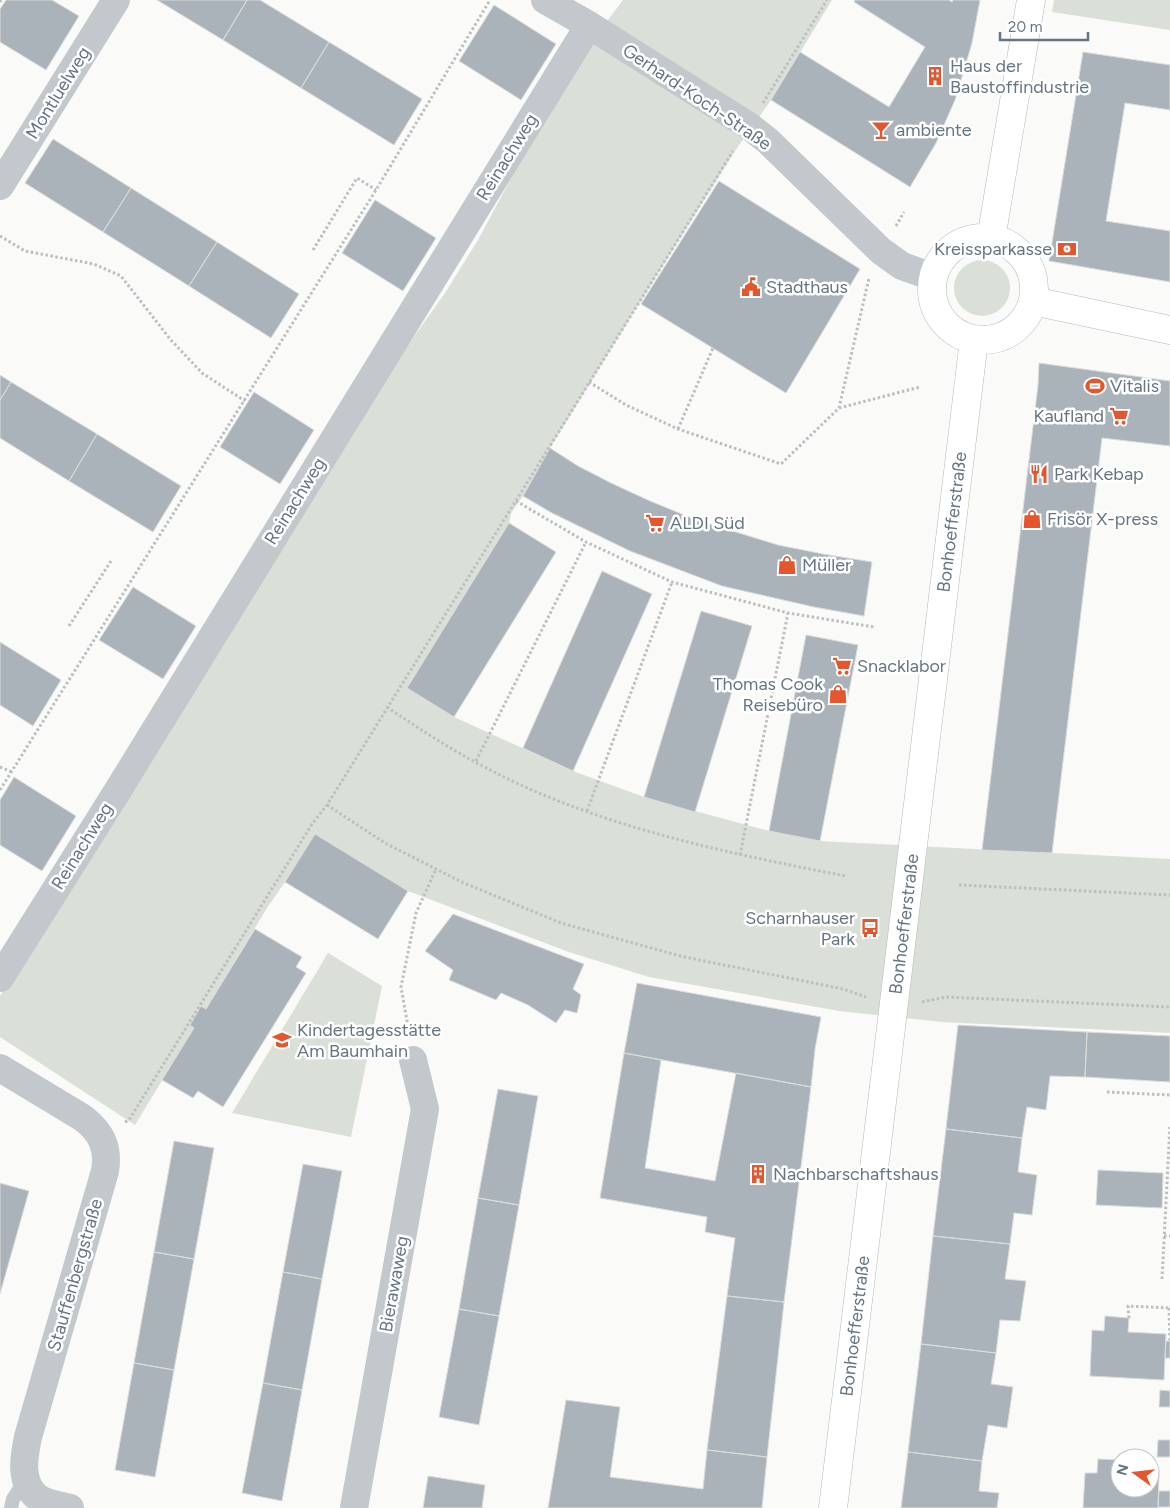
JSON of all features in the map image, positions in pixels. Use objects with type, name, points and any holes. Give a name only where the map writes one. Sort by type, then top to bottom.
[{"type":"main road","points":[[991,239],[1031,0]]},
{"type":"main road","points":[[991,239],[1006,244],[1019,254],[1029,268],[1034,284],[1033,300],[1027,315],[1017,327],[1004,336],[989,340],[974,340],[958,334],[945,324],[936,310],[932,293],[934,277],[938,265],[945,255],[955,247],[966,241],[991,239]]},
{"type":"main road","points":[[1033,300],[1170,330]]},
{"type":"main road","name":"Bonhoefferstraße","points":[[833,1508],[974,340]]},
{"type":"street","name":"Montluelweg","points":[[0,186],[116,0]]},
{"type":"street","name":"Gerhard-Koch-Straße","points":[[545,0],[589,25],[749,126],[774,147],[880,251],[902,266],[934,277]]},
{"type":"street","name":"Reinachweg","points":[[0,978],[115,795],[589,25]]},
{"type":"street","name":"Bierawaweg","points":[[354,1508],[425,1109],[413,1060]]},
{"type":"street","points":[[0,1068],[83,1118],[101,1136]]},
{"type":"street","name":"Stauffenbergstraße","points":[[26,1479],[24,1460],[28,1437],[105,1171],[106,1150],[101,1136]]},
{"type":"street","points":[[26,1479],[36,1496],[70,1508]]},
{"type":"lane","points":[[11,1508],[13,1499],[26,1479]]},
{"type":"path","points":[[0,790],[376,190],[490,0]]},
{"type":"path","points":[[101,1136],[129,1120],[827,0]]},
{"type":"path","points":[[313,250],[357,178],[376,190]]},
{"type":"path","points":[[839,408],[872,265],[904,212]]},
{"type":"path","points":[[0,236],[25,251],[94,264],[120,276],[170,339],[202,373],[245,401]]},
{"type":"path","points":[[678,429],[714,348]]},
{"type":"path","points":[[589,382],[626,405],[678,429],[781,464],[839,408],[920,388]]},
{"type":"path","points":[[516,501],[586,542],[672,582],[788,613],[874,627]]},
{"type":"path","points":[[476,761],[586,542]]},
{"type":"path","points":[[69,626],[111,561]]},
{"type":"path","points":[[587,811],[672,582]]},
{"type":"path","points":[[740,855],[788,613]]},
{"type":"path","points":[[387,707],[436,740],[504,777],[587,811],[667,837],[740,855],[846,876]]},
{"type":"path","points":[[0,767],[12,772]]},
{"type":"path","points":[[327,805],[385,843],[464,883],[570,925],[680,956],[834,987],[868,998],[917,1004],[946,996],[1170,1007]]},
{"type":"path","points":[[413,1060],[401,987],[416,913],[436,869]]},
{"type":"path","points":[[959,885],[1170,895]]},
{"type":"path","points":[[1107,1092],[1170,1095]]},
{"type":"path","points":[[1162,1279],[1170,1125]]},
{"type":"path","points":[[1164,1236],[1170,1236]]},
{"type":"path","points":[[1129,1318],[1128,1306],[1170,1308],[1170,1341]]},
{"type":"shaded area","points":[[623,0],[832,0],[771,100],[735,151],[640,302],[511,513],[509,523],[407,688],[454,717],[573,771],[644,797],[769,831],[820,841],[1170,859],[1170,1033],[942,1022],[839,1011],[649,977],[569,952],[408,891],[315,834],[267,908],[206,1009],[201,1006],[194,1028],[135,1125],[0,1037],[0,996],[346,432],[445,293],[478,240],[545,115],[593,40]]},
{"type":"shaded area","points":[[1054,0],[1170,0],[1170,30],[1052,12]]},
{"type":"shaded area","points":[[976,260],[988,260],[1002,268],[1010,282],[1008,299],[1002,308],[988,316],[976,316],[966,311],[959,304],[954,294],[954,282],[959,272],[966,265]]},
{"type":"shaded area","points":[[328,953],[382,986],[351,1137],[232,1113]]},
{"type":"building","points":[[6,0],[52,0],[79,16],[46,70],[0,42],[0,9]]},
{"type":"building","points":[[157,0],[247,0],[223,40]]},
{"type":"building","points":[[247,0],[260,0],[329,42],[301,88],[223,40]]},
{"type":"building","name":"Haus der Baustoffindustrie","points":[[855,0],[949,0],[952,2],[953,0],[980,0],[972,43],[955,100],[936,143],[910,187],[771,100],[800,52],[889,107],[925,47],[854,2]]},
{"type":"building","points":[[494,5],[556,44],[521,100],[459,61]]},
{"type":"building","points":[[329,42],[422,99],[394,145],[301,88]]},
{"type":"building","points":[[1083,52],[1170,65],[1170,110],[1125,103],[1106,221],[1170,231],[1170,282],[1049,261]]},
{"type":"building","points":[[53,139],[131,188],[103,232],[25,183]]},
{"type":"building","name":"Stadthaus","points":[[719,181],[860,269],[786,393],[641,304]]},
{"type":"building","points":[[131,188],[217,242],[189,286],[103,232]]},
{"type":"building","points":[[375,200],[436,238],[403,291],[342,253]]},
{"type":"building","points":[[217,242],[299,294],[271,338],[189,286]]},
{"type":"building","points":[[1039,363],[1170,381],[1170,446],[1102,438],[1052,853],[982,850],[1038,385]]},
{"type":"building","points":[[0,375],[11,382],[0,400]]},
{"type":"building","points":[[11,382],[97,434],[69,481],[0,438],[0,400]]},
{"type":"building","points":[[254,392],[314,430],[280,484],[220,447]]},
{"type":"building","points":[[97,434],[181,486],[153,532],[69,481]]},
{"type":"building","points":[[550,448],[578,466],[611,483],[694,519],[778,545],[872,562],[864,616],[814,607],[722,586],[630,551],[552,513],[523,496]]},
{"type":"building","points":[[509,523],[556,552],[454,717],[407,688]]},
{"type":"building","points":[[602,571],[652,594],[573,771],[523,748]]},
{"type":"building","points":[[133,587],[196,626],[163,679],[99,640]]},
{"type":"building","points":[[701,611],[752,626],[695,812],[644,797]]},
{"type":"building","points":[[806,635],[858,645],[820,841],[769,831]]},
{"type":"building","points":[[0,642],[61,680],[33,726],[0,705]]},
{"type":"building","points":[[14,777],[76,816],[42,871],[0,845],[0,800]]},
{"type":"building","points":[[315,834],[408,891],[378,939],[285,882]]},
{"type":"building","points":[[453,914],[584,964],[573,989],[581,995],[577,1013],[565,1010],[556,1023],[528,1005],[501,993],[496,1000],[449,980],[453,970],[425,951]]},
{"type":"building","points":[[255,929],[302,957],[296,967],[306,973],[223,1107],[198,1091],[193,1098],[162,1080],[194,1028],[190,1025],[201,1006],[206,1009]]},
{"type":"building","points":[[637,983],[821,1017],[811,1087],[624,1053]]},
{"type":"building","points":[[958,1025],[1087,1032],[1085,1077],[1050,1076],[1046,1110],[1027,1107],[1022,1138],[946,1129]]},
{"type":"building","points":[[1087,1032],[1170,1036],[1170,1082],[1085,1077]]},
{"type":"building","name":"Nachbarschaftshaus","points":[[624,1053],[661,1060],[645,1168],[715,1181],[736,1073],[811,1087],[784,1302],[727,1296],[735,1238],[705,1232],[707,1217],[600,1198]]},
{"type":"building","points":[[498,1089],[538,1096],[519,1205],[478,1198]]},
{"type":"building","points":[[946,1129],[1022,1138],[1018,1172],[1037,1175],[1032,1215],[1014,1213],[1010,1244],[933,1236]]},
{"type":"building","points":[[174,1141],[214,1148],[194,1259],[154,1252]]},
{"type":"building","points":[[303,1164],[342,1171],[322,1279],[283,1272]]},
{"type":"building","points":[[1098,1170],[1163,1173],[1162,1208],[1096,1205]]},
{"type":"building","points":[[0,1183],[29,1191],[0,1294]]},
{"type":"building","points":[[478,1198],[519,1205],[499,1316],[459,1309]]},
{"type":"building","points":[[933,1236],[1010,1244],[1005,1279],[1026,1281],[1020,1321],[1000,1320],[996,1353],[921,1344]]},
{"type":"building","points":[[154,1252],[194,1259],[174,1370],[134,1363]]},
{"type":"building","points":[[283,1272],[322,1279],[302,1390],[263,1383]]},
{"type":"building","points":[[727,1296],[784,1302],[767,1457],[707,1450]]},
{"type":"building","points":[[459,1309],[499,1316],[479,1425],[439,1417]]},
{"type":"building","points":[[1105,1316],[1129,1318],[1128,1332],[1166,1334],[1164,1380],[1090,1376],[1092,1330],[1104,1331]]},
{"type":"building","points":[[1166,1341],[1170,1341],[1170,1358],[1165,1358]]},
{"type":"building","points":[[921,1344],[996,1353],[991,1384],[1013,1387],[1007,1428],[988,1425],[982,1461],[908,1452]]},
{"type":"building","points":[[134,1363],[174,1370],[155,1477],[115,1470]]},
{"type":"building","points":[[263,1383],[302,1390],[282,1501],[242,1493]]},
{"type":"building","points":[[1160,1390],[1170,1391],[1170,1407],[1159,1407]]},
{"type":"building","points":[[566,1400],[620,1407],[610,1477],[703,1489],[707,1450],[767,1457],[762,1508],[548,1508]]},
{"type":"building","points":[[1158,1440],[1170,1440],[1170,1457],[1160,1457],[1160,1448],[1158,1448]]},
{"type":"building","points":[[908,1452],[982,1461],[979,1491],[999,1493],[997,1508],[901,1508]]},
{"type":"building","points":[[1098,1459],[1110,1460],[1110,1498],[1158,1498],[1158,1508],[1083,1508],[1085,1473],[1097,1473]]},
{"type":"building","points":[[428,1476],[485,1485],[482,1508],[423,1508]]},
{"type":"building","points":[[1160,1491],[1170,1491],[1170,1507],[1158,1507]]},
{"type":"place","name":"Haus der Baustoffindustrie","points":[[935,76]]},
{"type":"place","name":"ambiente","points":[[881,130]]},
{"type":"place","name":"Kreissparkasse","points":[[1067,249]]},
{"type":"place","name":"Stadthaus","points":[[751,287]]},
{"type":"place","name":"Vitalis","points":[[1095,386]]},
{"type":"place","name":"Kaufland","points":[[1119,416]]},
{"type":"place","name":"Park Kebap","points":[[1039,474]]},
{"type":"place","name":"Frisör X-press","points":[[1032,519]]},
{"type":"place","name":"ALDI Süd","points":[[655,523]]},
{"type":"place","name":"Müller","points":[[787,565]]},
{"type":"place","name":"Snacklabor","points":[[842,666]]},
{"type":"place","name":"Thomas Cook Reisebüro","points":[[838,694]]},
{"type":"place","name":"Scharnhauser Park","points":[[870,928]]},
{"type":"place","name":"Kindertagesstätte Am Baumhain","points":[[282,1040]]},
{"type":"place","name":"Nachbarschaftshaus","points":[[758,1174]]}]
